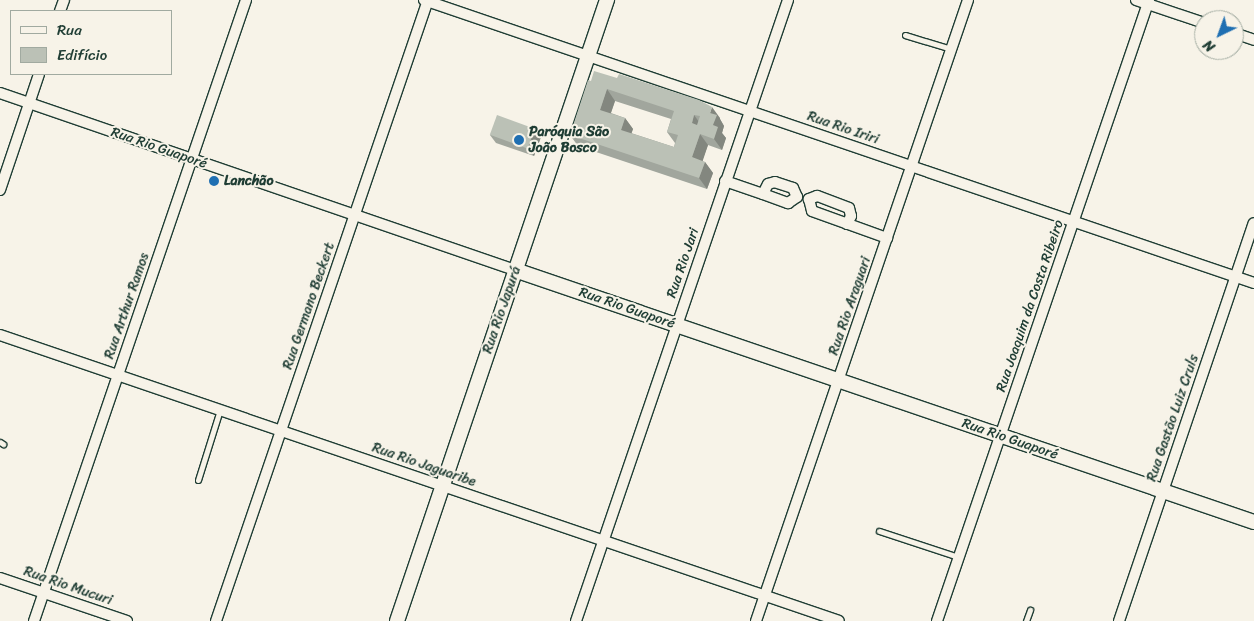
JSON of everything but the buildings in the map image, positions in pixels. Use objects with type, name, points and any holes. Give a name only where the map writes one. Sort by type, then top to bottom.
[{"type":"street","name":"Rua Arthur Ramos","points":[[34,621],[246,0]]},
{"type":"street","name":"Rua Rio Iriri","points":[[427,0],[1254,283]]},
{"type":"street","name":"Rua Germano Beckert","points":[[216,621],[427,0]]},
{"type":"street","name":"Rua Rio Japurá","points":[[396,621],[607,0]]},
{"type":"street","name":"Rua Rio Jari","points":[[576,621],[788,0]]},
{"type":"street","name":"Rua Rio Araguari","points":[[756,621],[968,0]]},
{"type":"street","points":[[1136,0],[1148,2],[1194,19]]},
{"type":"street","name":"Rua Joaquim da Costa Ribeiro","points":[[937,621],[1148,2]]},
{"type":"street","points":[[0,190],[39,75]]},
{"type":"street","name":"Rua Rio Guaporé","points":[[0,93],[1254,522]]},
{"type":"street","points":[[725,181],[763,194]]},
{"type":"street","name":"Rua Gastão Luiz Cruls","points":[[1119,621],[1254,223]]},
{"type":"street","points":[[848,224],[887,238]]},
{"type":"street","name":"Rua Rio Jaguaribe","points":[[0,334],[840,621]]},
{"type":"street","name":"Rua Rio Mucuri","points":[[0,578],[127,621]]},
{"type":"lane","points":[[905,35],[952,50]]},
{"type":"lane","points":[[198,480],[220,410]]},
{"type":"lane","points":[[879,531],[958,557]]},
{"type":"lane","points":[[1026,621],[1030,610]]},
{"type":"place","name":"Paróquia São João Bosco","points":[[519,140]]},
{"type":"place","name":"Lanchão","points":[[214,181]]}]
